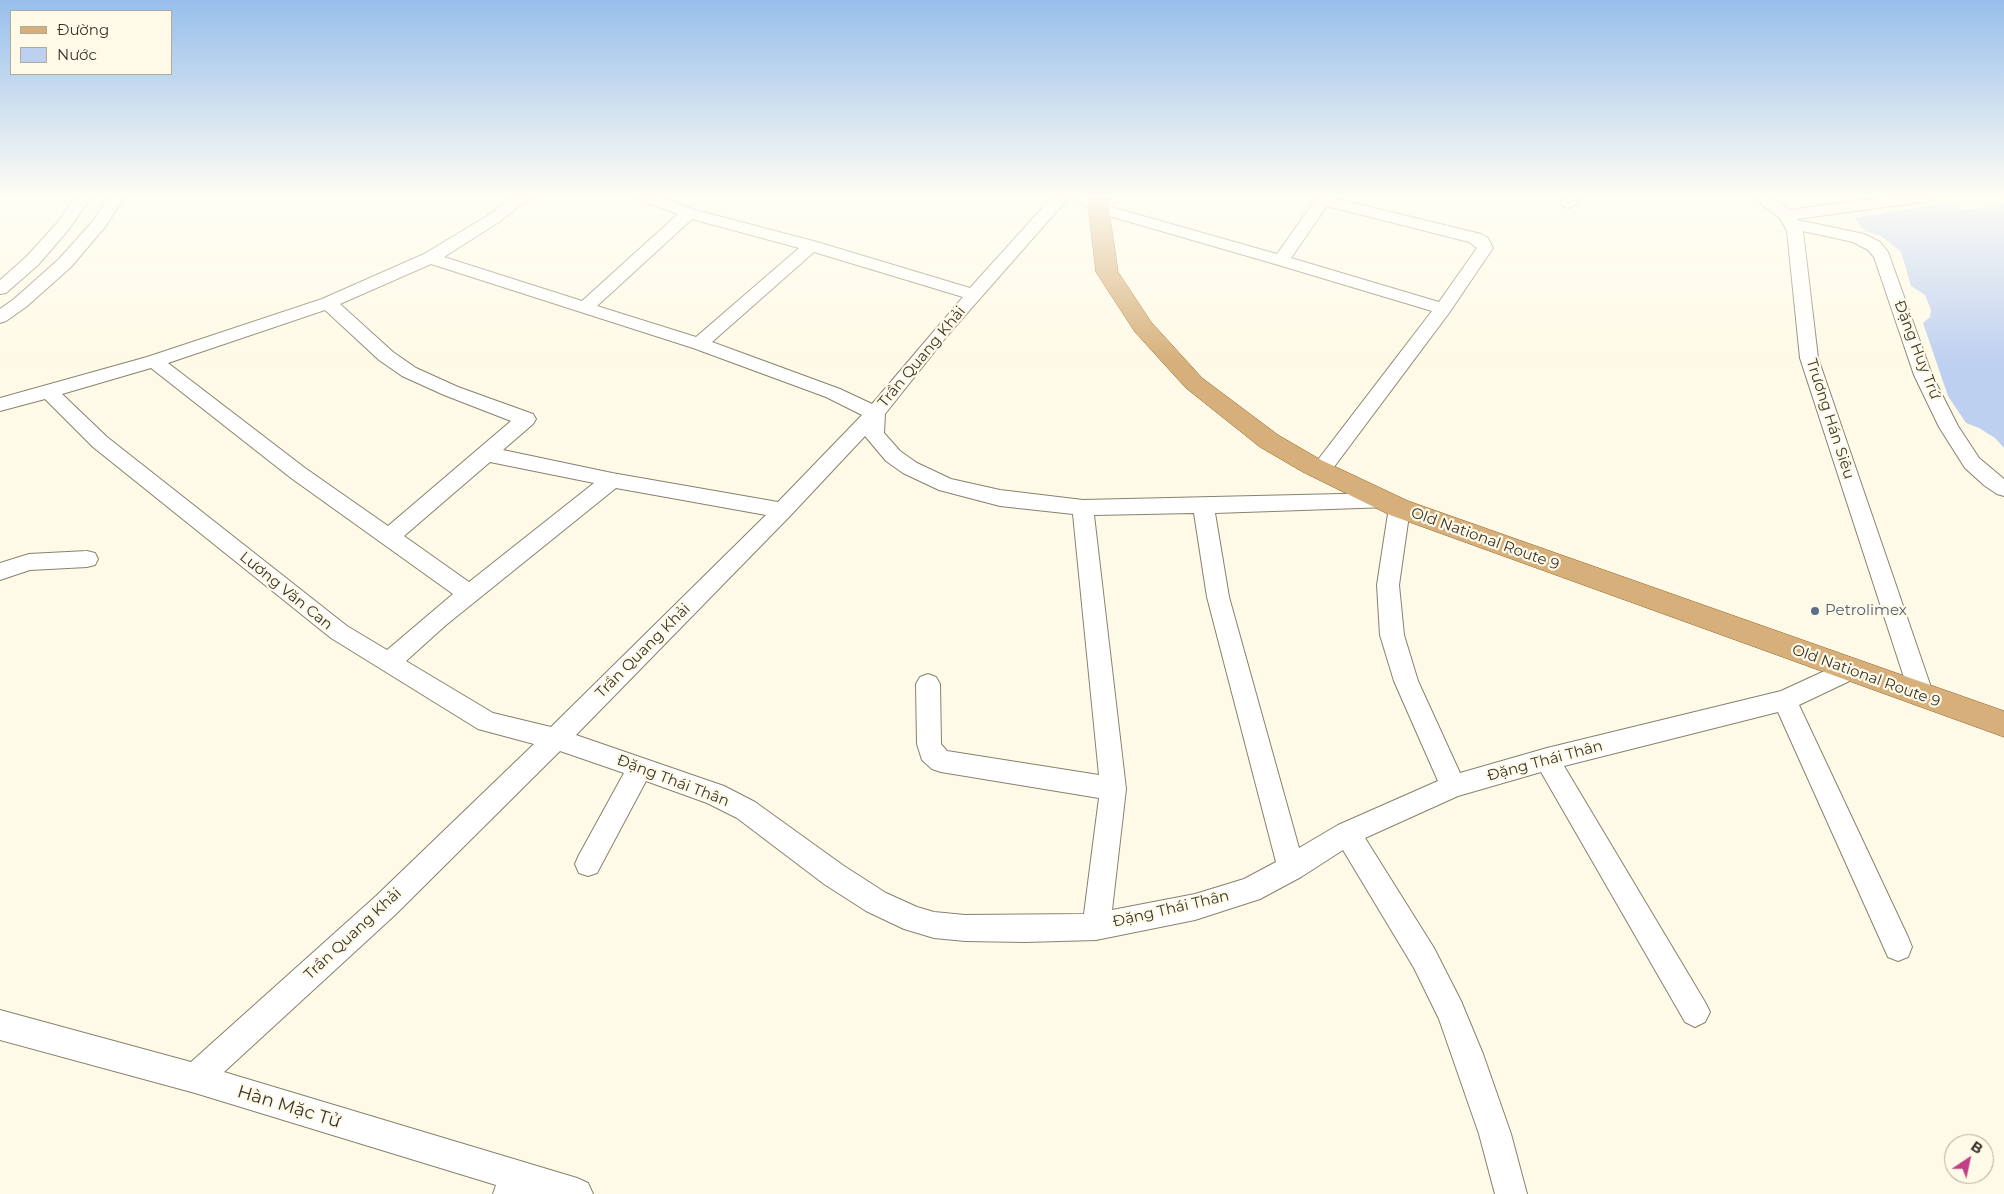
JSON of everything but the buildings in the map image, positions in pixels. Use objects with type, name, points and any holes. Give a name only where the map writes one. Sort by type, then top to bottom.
[{"type":"main road","name":"Old National Route 9","points":[[1098,252],[1107,272],[1143,327],[1194,383],[1269,441],[1322,470],[1392,504],[1922,696],[2002,727]]},
{"type":"street","points":[[0,289],[40,252]]},
{"type":"street","points":[[0,317],[20,303],[65,263],[75,252]]},
{"type":"street","points":[[0,405],[154,361],[328,303],[440,252]]},
{"type":"street","points":[[585,307],[647,252]]},
{"type":"street","points":[[699,344],[804,252]]},
{"type":"street","points":[[829,252],[975,295]]},
{"type":"street","name":"Trần Quang Khải","points":[[195,1078],[386,905],[556,739],[783,511],[875,413],[941,332],[1019,252]]},
{"type":"street","points":[[1253,252],[1443,309]]},
{"type":"street","points":[[1281,260],[1287,252]]},
{"type":"street","points":[[1322,470],[1443,309],[1482,252]]},
{"type":"street","name":"Trương Hán Siêu","points":[[1799,252],[1809,358],[1922,696]]},
{"type":"street","name":"Đặng Huy Trứ","points":[[1879,252],[1882,256],[1923,375],[1949,427],[1972,463],[2004,489]]},
{"type":"street","points":[[430,258],[699,344],[834,393],[875,413],[874,434],[893,456],[910,468],[946,485],[1000,498],[1083,508],[1392,504],[1388,585],[1392,635],[1406,681],[1453,786]]},
{"type":"street","points":[[0,297],[20,303]]},
{"type":"street","points":[[328,303],[386,356],[409,372],[451,391],[526,420],[389,537]]},
{"type":"street","points":[[154,361],[298,473],[470,594]]},
{"type":"street","name":"Lương Văn Can","points":[[48,391],[100,442],[331,626],[487,722],[556,739]]},
{"type":"street","points":[[487,454],[612,480],[783,511]]},
{"type":"street","points":[[389,662],[612,480]]},
{"type":"street","points":[[1203,505],[1218,597],[1291,868]]},
{"type":"street","points":[[1083,508],[1113,789],[1096,926]]},
{"type":"street","points":[[0,572],[29,562],[87,559]]},
{"type":"street","name":"Đặng Thái Thân","points":[[556,739],[715,794],[746,810],[834,875],[894,912],[914,920],[965,928],[1026,929],[1096,926],[1195,907],[1250,890],[1291,868],[1347,833],[1453,786],[1547,759],[1786,700],[1850,670]]},
{"type":"street","points":[[928,684],[928,744],[931,752],[942,761],[1113,789]]},
{"type":"street","points":[[1786,700],[1898,947]]},
{"type":"street","points":[[1547,759],[1695,1012]]},
{"type":"street","points":[[588,864],[640,768]]},
{"type":"street","points":[[1347,833],[1424,958],[1450,1011],[1468,1054],[1495,1134],[1511,1194]]},
{"type":"street","name":"Hàn Mặc Tử","points":[[0,1025],[195,1078],[513,1185],[577,1194]]},
{"type":"water","points":[[1901,252],[2004,252],[2004,448],[1995,438],[1979,428],[1966,423],[1948,396],[1923,323],[1930,317],[1931,310],[1925,295],[1911,286]]},
{"type":"place","name":"Petrolimex","points":[[1815,611]]}]
